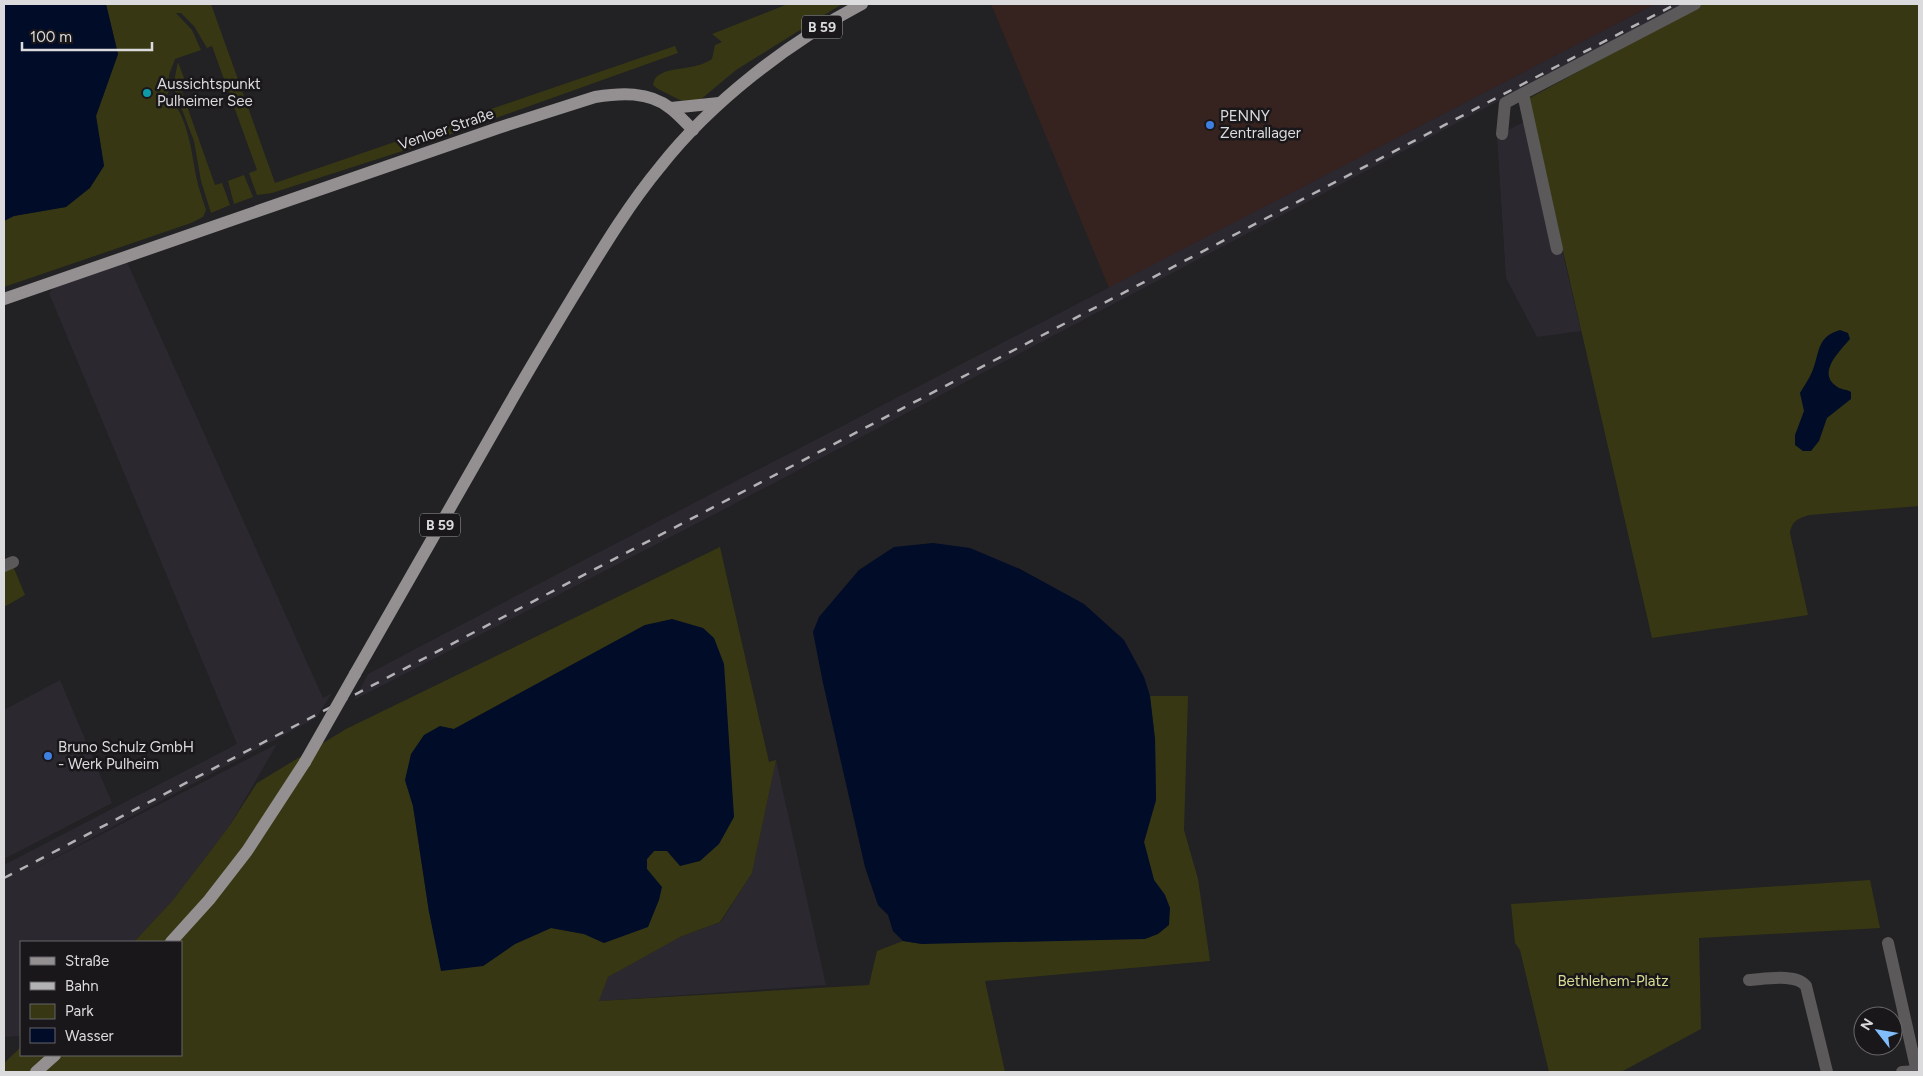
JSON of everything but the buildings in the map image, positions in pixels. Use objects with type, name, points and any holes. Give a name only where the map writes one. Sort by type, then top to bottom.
[{"type":"main road","name":"B 59","points":[[172,941],[209,900],[247,851],[306,762],[525,377],[614,230],[660,167],[719,104],[783,53],[840,15],[862,4]]},
{"type":"main road","name":"Venloer Straße","points":[[4,299],[569,104],[608,95],[642,95],[671,108],[693,130]]},
{"type":"main road","points":[[671,108],[719,104]]},
{"type":"main road","points":[[36,1072],[54,1056]]},
{"type":"street","points":[[1502,134],[1505,103],[1695,4]]},
{"type":"street","points":[[1523,94],[1558,249]]},
{"type":"street","points":[[1888,942],[1917,1072],[1902,1072]]},
{"type":"street","points":[[1749,980],[1795,978],[1804,982],[1826,1072]]},
{"type":"shaded area","points":[[991,4],[1655,4],[1109,288]]},
{"type":"shaded area","points":[[1655,4],[1686,4],[713,515],[354,700],[368,674]]},
{"type":"shaded area","points":[[1531,118],[1581,331],[1537,337],[1506,278],[1497,136]]},
{"type":"shaded area","points":[[127,262],[323,698],[332,693],[316,718],[24,874],[277,744],[228,828],[173,900],[135,941],[20,941],[20,1036],[4,1037],[4,865],[237,744],[49,293],[55,287]]},
{"type":"shaded area","name":"Bruno Schulz GmbH - Werk Pulheim","points":[[60,680],[112,803],[4,859],[4,710]]},
{"type":"shaded area","points":[[776,760],[826,985],[599,1001],[608,977],[680,937],[721,922],[752,873]]},
{"type":"green space","points":[[106,4],[211,4],[275,183],[675,46],[678,53],[418,146],[272,193],[257,195],[249,173],[257,170],[212,46],[207,48],[194,26],[181,13],[176,13],[192,30],[201,50],[175,59],[169,75],[170,88],[167,95],[180,113],[185,124],[198,184],[206,210],[203,217],[191,223],[4,287],[4,221],[13,216],[66,207],[104,166],[96,116],[118,54]]},
{"type":"green space","points":[[788,4],[842,4],[736,70],[700,100],[682,101],[653,85],[657,77],[664,72],[698,65],[712,59],[715,45],[722,42],[712,34]]},
{"type":"green space","points":[[1703,4],[1919,4],[1919,506],[1809,515],[1796,521],[1790,533],[1808,615],[1652,638],[1528,99]]},
{"type":"green space","points":[[178,62],[184,78],[178,81],[215,185],[222,183],[230,205],[211,213],[201,181],[194,141],[173,86]]},
{"type":"green space","points":[[244,175],[253,197],[234,204],[228,181]]},
{"type":"green space","points":[[720,547],[769,762],[776,760],[752,873],[720,922],[680,937],[608,977],[599,1001],[869,985],[877,951],[903,941],[922,944],[1165,895],[1154,880],[1144,842],[1156,800],[1155,739],[1150,696],[1188,696],[1184,830],[1198,879],[1210,961],[985,981],[1005,1072],[4,1072],[4,1063],[20,1048],[20,1056],[182,1056],[182,941],[135,941],[173,900],[228,828],[257,783],[346,729]],"holes":[[[645,625],[729,768],[734,817],[667,851],[654,851],[647,859],[647,869],[604,943],[584,934],[551,928],[515,944],[483,966],[429,912],[413,806],[405,780],[440,727],[454,729]]]},
{"type":"green space","points":[[13,566],[25,595],[4,607],[4,569]]},
{"type":"green space","name":"Bethlehem-Platz","points":[[1870,880],[1880,928],[1699,938],[1701,1029],[1621,1072],[1549,1072],[1520,950],[1515,943],[1511,904]]},
{"type":"water","points":[[4,4],[106,4],[118,54],[96,116],[104,166],[90,188],[66,207],[14,216],[4,221]]},
{"type":"water","points":[[1840,330],[1848,333],[1850,339],[1836,355],[1829,368],[1829,374],[1836,386],[1851,392],[1851,399],[1827,418],[1819,441],[1811,451],[1803,451],[1795,445],[1795,435],[1804,411],[1800,393],[1812,372],[1823,341],[1832,333]]},
{"type":"water","points":[[933,543],[970,548],[1020,569],[1084,604],[1124,640],[1144,677],[1150,696],[1155,739],[1156,800],[1144,842],[1154,880],[1165,895],[1170,908],[1169,925],[1158,934],[1145,939],[922,944],[903,941],[893,931],[888,915],[878,905],[865,867],[813,632],[819,617],[859,570],[894,547]]},
{"type":"water","points":[[672,619],[703,628],[714,638],[724,664],[734,817],[719,844],[700,861],[680,866],[667,851],[654,851],[647,859],[647,869],[662,887],[648,927],[604,943],[584,934],[551,928],[515,944],[483,966],[441,971],[429,912],[413,806],[405,780],[411,754],[424,735],[440,726],[454,729],[645,625]]},
{"type":"railway","points":[[4,878],[1676,4]]},
{"type":"place","name":"Aussichtspunkt Pulheimer See","points":[[147,93]]},
{"type":"place","name":"PENNY Zentrallager","points":[[1210,125]]},
{"type":"place","name":"Bruno Schulz GmbH - Werk Pulheim","points":[[48,756]]}]
